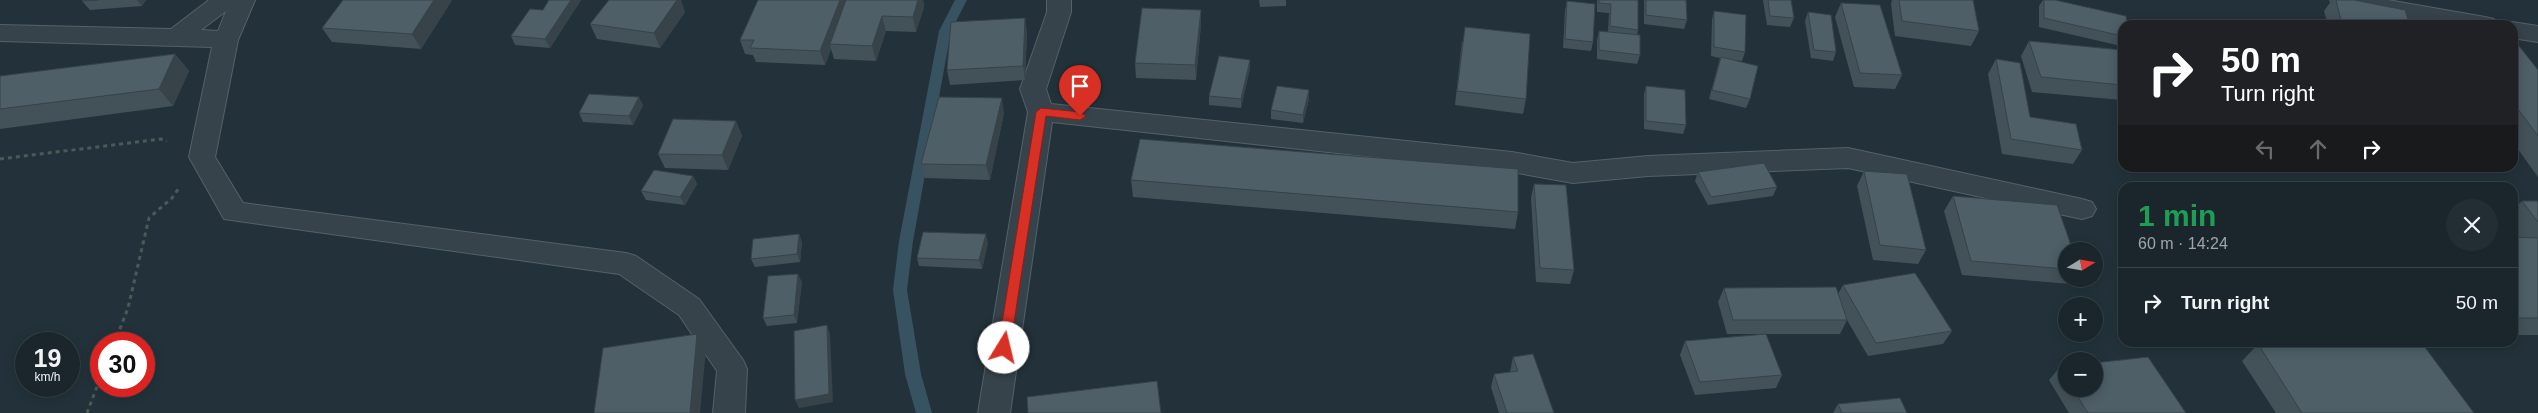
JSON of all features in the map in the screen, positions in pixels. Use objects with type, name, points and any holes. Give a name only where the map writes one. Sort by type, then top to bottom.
[{"type":"street","points":[[176,37],[225,0]]},
{"type":"street","points":[[243,0],[226,40],[202,157],[234,212],[626,264],[689,307],[732,369],[728,413]]},
{"type":"street","points":[[994,413],[1041,112],[1033,89],[1058,12],[1059,0]]},
{"type":"street","points":[[2342,0],[2456,20]]},
{"type":"street","points":[[2518,31],[2538,34]]},
{"type":"street","points":[[0,33],[226,40]]},
{"type":"street","points":[[1041,112],[1512,162],[1573,173],[1648,166],[1848,158],[2082,209]]},
{"type":"path","points":[[0,160],[162,139],[202,157],[172,198],[149,218],[128,308],[119,332]]},
{"type":"path","points":[[87,413],[93,397]]},
{"type":"building","points":[[343,0],[434,0],[412,34],[322,28]]},
{"type":"building","points":[[549,0],[571,0],[545,39],[511,36],[530,9],[543,10]]},
{"type":"building","points":[[609,0],[677,0],[654,33],[590,24]]},
{"type":"building","points":[[758,0],[840,0],[820,51],[750,48],[754,40],[740,40]]},
{"type":"building","points":[[846,0],[918,0],[913,17],[882,16],[872,46],[830,44]]},
{"type":"building","points":[[1599,0],[1638,0],[1638,30],[1610,26],[1611,4],[1599,3]]},
{"type":"building","points":[[1646,0],[1686,0],[1687,20],[1646,15]]},
{"type":"building","points":[[1768,0],[1791,0],[1794,18],[1770,16]]},
{"type":"building","points":[[1899,0],[1973,0],[1979,31],[1902,21]]},
{"type":"building","points":[[2044,0],[2055,0],[2126,16],[2126,20],[2118,20],[2118,35],[2044,18]]},
{"type":"building","points":[[2336,0],[2354,0],[2405,10],[2408,20],[2341,20]]},
{"type":"building","points":[[1567,1],[1595,4],[1593,42],[1565,39]]},
{"type":"building","points":[[1841,3],[1880,5],[1902,75],[1860,73]]},
{"type":"building","points":[[1142,8],[1201,10],[1195,65],[1135,63]]},
{"type":"building","points":[[1714,11],[1746,15],[1745,52],[1714,47]]},
{"type":"building","points":[[1808,12],[1831,15],[1836,52],[1814,50]]},
{"type":"building","points":[[1025,18],[1023,66],[947,70],[951,22]]},
{"type":"building","points":[[1465,27],[1530,34],[1526,99],[1457,91]]},
{"type":"building","points":[[1599,31],[1640,35],[1640,55],[1599,50]]},
{"type":"building","points":[[2029,41],[2118,50],[2118,85],[2041,77]]},
{"type":"building","points":[[2518,45],[2538,70],[2538,136],[2518,109]]},
{"type":"building","points":[[175,54],[159,89],[0,109],[0,76]]},
{"type":"building","points":[[1219,56],[1250,60],[1241,99],[1209,96]]},
{"type":"building","points":[[1721,57],[1758,66],[1750,99],[1712,90]]},
{"type":"building","points":[[1996,59],[2020,63],[2030,117],[2076,124],[2082,150],[2011,139]]},
{"type":"building","points":[[1277,86],[1309,90],[1303,115],[1271,110]]},
{"type":"building","points":[[1646,86],[1685,90],[1686,125],[1646,121]]},
{"type":"building","points":[[589,94],[639,97],[629,116],[579,113]]},
{"type":"building","points":[[939,97],[1002,98],[986,165],[921,164]]},
{"type":"building","points":[[673,119],[736,121],[722,155],[658,154]]},
{"type":"building","points":[[1140,139],[1518,169],[1518,212],[1131,180]]},
{"type":"building","points":[[1764,163],[1777,187],[1711,197],[1698,172]]},
{"type":"building","points":[[654,170],[693,176],[680,197],[641,191]]},
{"type":"building","points":[[1864,171],[1907,174],[1926,250],[1880,245]]},
{"type":"building","points":[[1534,184],[1566,185],[1574,270],[1540,268]]},
{"type":"building","points":[[1953,196],[2057,205],[2070,242],[2058,242],[2058,268],[1971,261]]},
{"type":"building","points":[[2522,201],[2538,201],[2538,222]]},
{"type":"building","points":[[923,232],[986,234],[979,260],[917,258]]},
{"type":"building","points":[[799,234],[797,254],[751,259],[753,239]]},
{"type":"building","points":[[2518,237],[2538,238],[2538,318],[2518,318]]},
{"type":"building","points":[[1915,273],[1952,331],[1876,343],[1843,285]]},
{"type":"building","points":[[798,274],[794,315],[763,318],[768,276]]},
{"type":"building","points":[[1836,287],[1847,320],[1733,320],[1724,288]]},
{"type":"building","points":[[827,325],[829,394],[795,400],[794,331]]},
{"type":"building","points":[[697,334],[690,413],[594,413],[603,348]]},
{"type":"building","points":[[1766,334],[1782,375],[1700,382],[1685,341]]},
{"type":"building","points":[[2260,347],[2425,347],[2474,413],[2302,413]]},
{"type":"building","points":[[1533,354],[1554,413],[1507,413],[1494,374],[1518,371],[1513,357]]},
{"type":"building","points":[[2148,357],[2186,413],[2088,413],[2078,397],[2103,397],[2103,362]]},
{"type":"building","points":[[1157,381],[1161,413],[1028,413],[1027,397]]},
{"type":"building","points":[[1900,398],[1907,413],[1842,413],[1838,404]]},
{"type":"waterway","points":[[924,413],[913,374],[900,290],[906,241],[945,31],[961,0]]},
{"type":"route","points":[[1004,348],[1041,112],[1080,116]]}]
